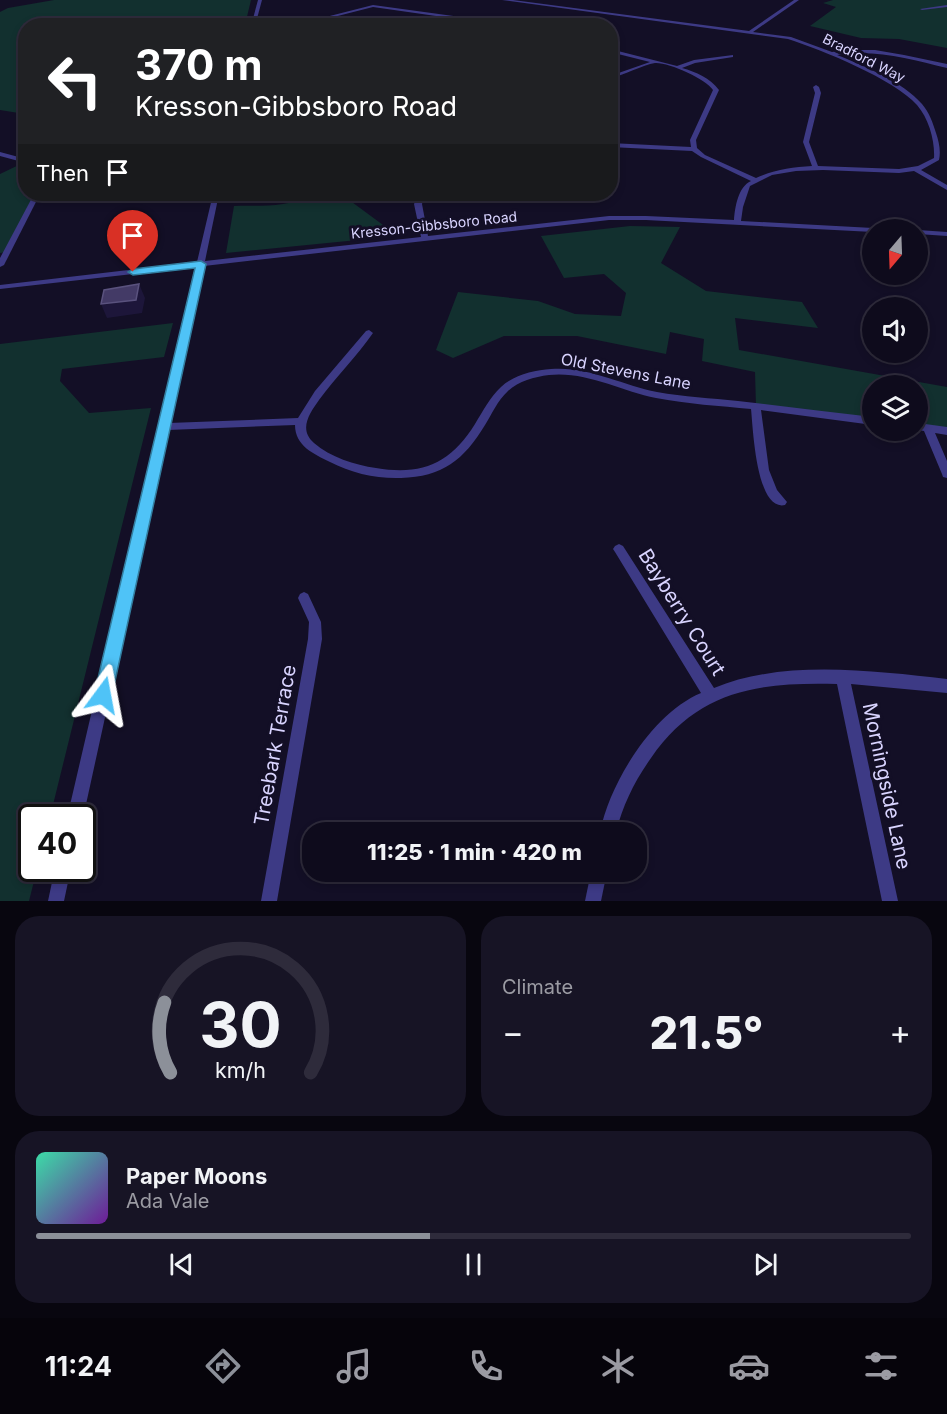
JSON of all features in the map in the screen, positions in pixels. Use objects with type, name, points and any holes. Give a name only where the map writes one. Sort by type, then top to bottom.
[{"type":"street","points":[[255,18],[260,0]]},
{"type":"street","name":"Bradford Way","points":[[504,0],[751,31],[799,40],[908,94],[919,104],[938,150],[937,159],[932,164],[916,169]]},
{"type":"street","points":[[751,31],[797,0]]},
{"type":"street","points":[[326,18],[373,6],[454,18]]},
{"type":"street","points":[[922,9],[947,6]]},
{"type":"street","points":[[831,54],[854,51],[874,52],[947,66]]},
{"type":"street","points":[[618,52],[702,76],[716,87],[713,102],[693,141],[694,149]]},
{"type":"street","points":[[676,68],[694,62],[731,56]]},
{"type":"street","points":[[618,75],[654,63]]},
{"type":"street","points":[[815,166],[806,142],[818,93],[816,87]]},
{"type":"street","points":[[618,145],[694,149],[703,156],[755,180]]},
{"type":"street","points":[[0,154],[18,158]]},
{"type":"street","points":[[737,222],[742,195],[747,184],[776,171],[815,166],[893,171],[916,169],[947,188]]},
{"type":"street","points":[[0,265],[33,201]]},
{"type":"street","points":[[78,804],[214,201]]},
{"type":"street","points":[[419,201],[425,239]]},
{"type":"street","name":"Kresson-Gibbsboro Road","points":[[0,287],[609,218],[862,229]]},
{"type":"street","points":[[928,233],[947,234]]},
{"type":"street","points":[[164,427],[300,421],[308,407],[369,333]]},
{"type":"street","name":"Old Stevens Lane","points":[[300,421],[301,435],[312,448],[353,468],[393,474],[424,472],[449,462],[466,445],[496,397],[505,387],[536,374],[570,373],[657,395],[862,420]]},
{"type":"street","points":[[756,406],[765,475],[770,489],[781,502]]},
{"type":"street","points":[[928,429],[947,431]]},
{"type":"street","points":[[928,438],[947,474]]},
{"type":"street","name":"Bayberry Court","points":[[619,549],[711,696]]},
{"type":"street","name":"Treebark Terrace","points":[[269,901],[315,639],[315,622],[304,598]]},
{"type":"street","points":[[610,822],[615,804],[625,783],[659,734],[673,719],[699,701],[711,696],[737,686],[765,680],[807,677],[947,686]]},
{"type":"street","name":"Morningside Lane","points":[[843,679],[890,901]]},
{"type":"street","points":[[57,901],[60,882]]},
{"type":"street","points":[[593,901],[597,882]]},
{"type":"green space","points":[[54,0],[251,0],[247,18],[18,18],[18,113],[0,110],[0,12],[8,8]]},
{"type":"green space","points":[[833,0],[947,0],[947,48],[899,39],[861,38],[810,26],[836,7],[823,3]]},
{"type":"green space","points":[[18,165],[18,201],[33,201],[7,252],[0,253],[0,174]]},
{"type":"green space","points":[[350,201],[398,236],[226,253],[234,206],[263,206],[292,202]]},
{"type":"green space","points":[[630,226],[680,227],[661,263],[706,291],[802,302],[818,328],[735,318],[739,350],[880,375],[862,375],[862,419],[756,406],[755,372],[702,361],[704,339],[670,332],[666,354],[577,336],[504,336],[453,358],[436,350],[458,292],[538,301],[575,314],[621,316],[626,293],[604,274],[564,278],[541,236]]},
{"type":"green space","points":[[173,323],[164,357],[62,369],[60,381],[89,413],[151,408],[53,804],[18,804],[18,882],[34,882],[29,901],[0,901],[0,344]]},
{"type":"green space","points":[[928,384],[947,387],[947,429],[928,427]]},
{"type":"building","points":[[139,284],[136,300],[101,304],[104,290]]},
{"type":"route","points":[[103,695],[201,264],[133,272]]}]
